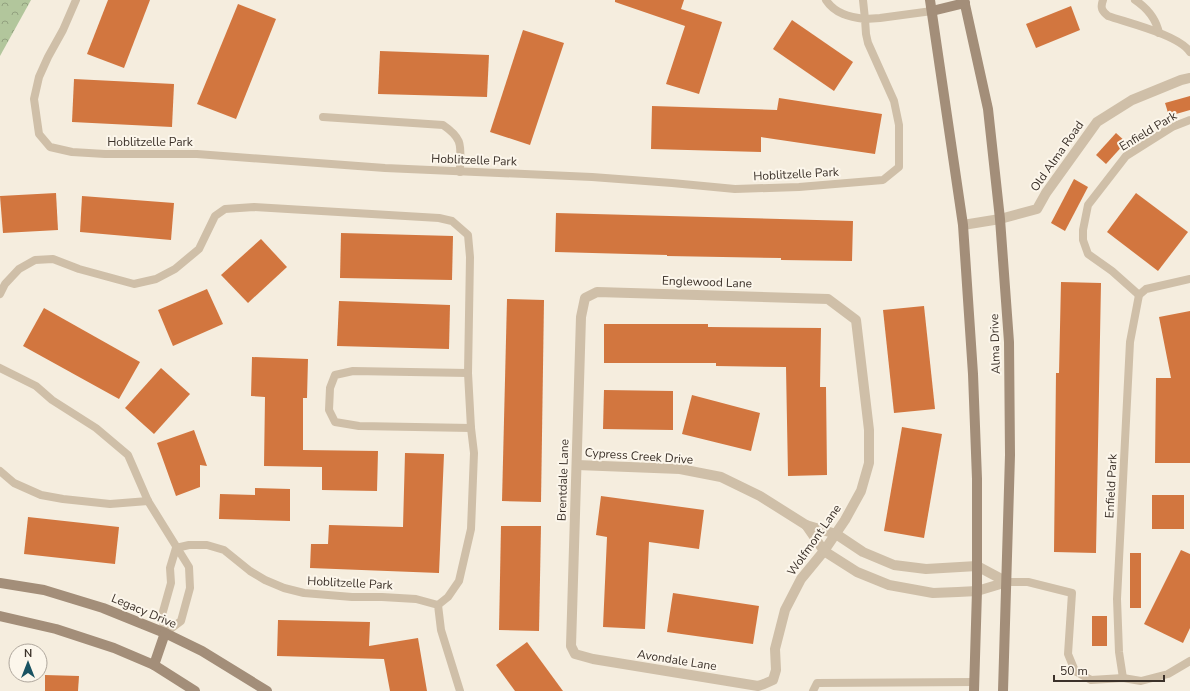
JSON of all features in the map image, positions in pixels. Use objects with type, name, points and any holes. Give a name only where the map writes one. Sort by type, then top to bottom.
[{"type":"main road","name":"Alma Drive","points":[[930,0],[963,225],[974,374],[977,566],[974,686]]},
{"type":"main road","name":"Alma Drive","points":[[964,2],[988,109],[1000,219],[1009,342],[1010,455],[1003,691]]},
{"type":"main road","points":[[932,11],[964,2]]},
{"type":"main road","name":"Legacy Drive","points":[[0,583],[44,590],[103,608],[165,633],[202,651],[267,691]]},
{"type":"main road","points":[[0,616],[56,629],[114,648],[154,665],[195,691]]},
{"type":"main road","points":[[154,665],[165,633]]},
{"type":"street","name":"Old Alma Road","points":[[963,225],[1000,219],[1037,209],[1097,122],[1132,100],[1181,80],[1190,78]]},
{"type":"street","name":"Englewood Lane","points":[[583,305],[585,298],[597,292],[828,299],[835,304]]},
{"type":"street","name":"Wolfmont Lane","points":[[772,680],[776,670],[775,649],[785,610],[802,579],[836,534],[861,491],[869,463],[869,430],[856,320],[835,304]]},
{"type":"street","name":"Brentdale Lane","points":[[576,654],[571,646],[581,317],[583,305]]},
{"type":"street","name":"Cypress Creek Drive","points":[[577,465],[680,469],[721,478],[760,496],[806,525],[836,534],[863,552],[894,565],[926,569],[977,566]]},
{"type":"street","name":"Cypress Creek Drive","points":[[806,525],[824,551],[857,572],[889,586],[933,593],[977,591],[1007,582]]},
{"type":"street","points":[[977,566],[1007,582]]},
{"type":"street","name":"Avondale Lane","points":[[576,654],[593,659],[758,686],[772,680]]},
{"type":"lane","name":"Hoblitzelle Park","points":[[76,0],[63,30],[38,77],[34,99],[38,134],[50,147],[72,152],[105,154],[197,154],[385,168],[592,177],[734,189],[799,187],[883,180],[899,167],[899,125],[894,101],[868,43],[863,0]]},
{"type":"lane","points":[[826,0],[832,8],[842,14],[865,19],[932,11]]},
{"type":"lane","points":[[1103,0],[1101,5],[1102,11],[1108,16],[1159,33],[1186,46],[1190,52]]},
{"type":"lane","points":[[1135,0],[1142,5],[1157,23],[1159,33]]},
{"type":"lane","points":[[323,117],[443,125],[454,133],[460,142],[460,172]]},
{"type":"lane","name":"Enfield Park","points":[[1124,678],[1119,652],[1117,599],[1130,342],[1139,295],[1112,271],[1088,254],[1084,240],[1084,230],[1088,205],[1126,156],[1172,127],[1190,120]]},
{"type":"lane","points":[[0,294],[5,284],[19,269],[35,260],[53,259],[79,269],[134,284],[156,279],[175,269],[199,249],[215,216],[225,209],[254,207],[439,218],[452,221],[468,235],[470,257],[468,373],[474,453],[471,529],[459,581],[448,597],[438,606],[441,630],[460,691]]},
{"type":"lane","points":[[1139,295],[1146,289],[1190,279]]},
{"type":"lane","points":[[0,368],[36,386],[52,400],[96,428],[128,455],[148,501],[189,567],[190,588],[181,621],[165,633],[162,615],[170,583],[170,568],[176,548]]},
{"type":"lane","points":[[468,373],[353,371],[335,375],[330,388],[329,410],[334,422],[359,426],[471,428]]},
{"type":"lane","points":[[0,471],[14,483],[41,495],[110,504],[148,501]]},
{"type":"lane","name":"Hoblitzelle Park","points":[[176,548],[189,544],[207,545],[224,550],[250,571],[265,580],[290,590],[304,593],[352,597],[416,599],[438,606]]},
{"type":"lane","points":[[1007,582],[1028,582],[1072,593],[1068,654],[1075,671],[1091,680],[1124,678],[1141,681],[1168,674],[1190,661]]},
{"type":"lane","points":[[813,691],[817,683],[974,686]]},
{"type":"green space","points":[[0,0],[31,0],[0,56]]},
{"type":"building","points":[[108,0],[150,0],[124,68],[87,54]]},
{"type":"building","points":[[615,0],[684,0],[681,9],[722,22],[699,94],[666,84],[685,26],[615,2]]},
{"type":"building","points":[[238,4],[276,19],[236,119],[197,104]]},
{"type":"building","points":[[1071,6],[1080,30],[1036,48],[1026,24]]},
{"type":"building","points":[[792,20],[853,62],[834,91],[773,49]]},
{"type":"building","points":[[523,30],[564,43],[530,145],[490,132]]},
{"type":"building","points":[[380,51],[489,55],[487,97],[378,94]]},
{"type":"building","points":[[74,79],[174,84],[172,127],[72,122]]},
{"type":"building","points":[[1190,96],[1190,110],[1169,116],[1165,103]]},
{"type":"building","points":[[779,98],[882,114],[875,154],[761,137],[761,152],[651,149],[652,106],[777,110]]},
{"type":"building","points":[[1116,133],[1126,142],[1106,164],[1096,155]]},
{"type":"building","points":[[1074,179],[1088,187],[1065,231],[1051,223]]},
{"type":"building","points":[[56,193],[58,230],[3,233],[0,196]]},
{"type":"building","points":[[1136,193],[1188,232],[1158,271],[1107,232]]},
{"type":"building","points":[[82,196],[174,203],[171,240],[80,232]]},
{"type":"building","points":[[556,213],[853,221],[852,261],[555,252]]},
{"type":"building","points":[[341,233],[453,236],[452,280],[340,278]]},
{"type":"building","points":[[261,239],[287,267],[248,303],[221,275]]},
{"type":"building","points":[[1061,282],[1101,283],[1096,553],[1054,552],[1056,373],[1059,373]]},
{"type":"building","points":[[207,289],[223,324],[173,346],[158,310]]},
{"type":"building","points":[[507,299],[544,300],[541,502],[502,501]]},
{"type":"building","points":[[339,301],[450,305],[449,349],[337,346]]},
{"type":"building","points":[[924,306],[935,409],[894,413],[883,310]]},
{"type":"building","points":[[44,308],[140,362],[119,399],[23,346]]},
{"type":"building","points":[[1190,311],[1190,463],[1155,463],[1156,378],[1171,378],[1159,317]]},
{"type":"building","points":[[604,324],[708,324],[708,327],[821,328],[820,387],[826,387],[827,475],[788,476],[786,367],[716,366],[716,363],[604,363]]},
{"type":"building","points":[[252,357],[308,359],[307,398],[303,398],[303,450],[378,451],[377,491],[322,490],[322,467],[264,466],[265,397],[251,396]]},
{"type":"building","points":[[161,368],[190,394],[154,434],[125,408]]},
{"type":"building","points":[[604,390],[673,391],[673,430],[603,429]]},
{"type":"building","points":[[692,395],[760,413],[751,451],[682,434]]},
{"type":"building","points":[[902,427],[942,434],[924,538],[884,531]]},
{"type":"building","points":[[194,430],[207,466],[200,465],[200,487],[176,496],[157,443]]},
{"type":"building","points":[[405,453],[444,454],[439,573],[310,568],[311,544],[328,544],[329,525],[403,527]]},
{"type":"building","points":[[255,488],[290,489],[290,521],[219,519],[220,494],[255,495]]},
{"type":"building","points":[[1152,495],[1184,495],[1184,529],[1152,529]]},
{"type":"building","points":[[601,496],[704,510],[699,549],[649,542],[645,629],[603,627],[607,537],[596,535]]},
{"type":"building","points":[[28,517],[119,527],[115,564],[24,554]]},
{"type":"building","points":[[501,526],[541,526],[539,631],[499,630]]},
{"type":"building","points":[[1181,550],[1190,554],[1190,628],[1183,643],[1144,624]]},
{"type":"building","points":[[1130,553],[1141,553],[1141,608],[1130,608]]},
{"type":"building","points":[[673,593],[759,606],[753,644],[667,632]]},
{"type":"building","points":[[1092,616],[1107,616],[1107,646],[1092,646]]},
{"type":"building","points":[[278,620],[370,622],[369,646],[418,638],[427,691],[390,691],[384,659],[277,656]]},
{"type":"building","points":[[527,642],[563,691],[515,691],[496,665]]},
{"type":"building","points":[[48,675],[79,676],[78,691],[45,691],[45,683],[48,683]]}]
